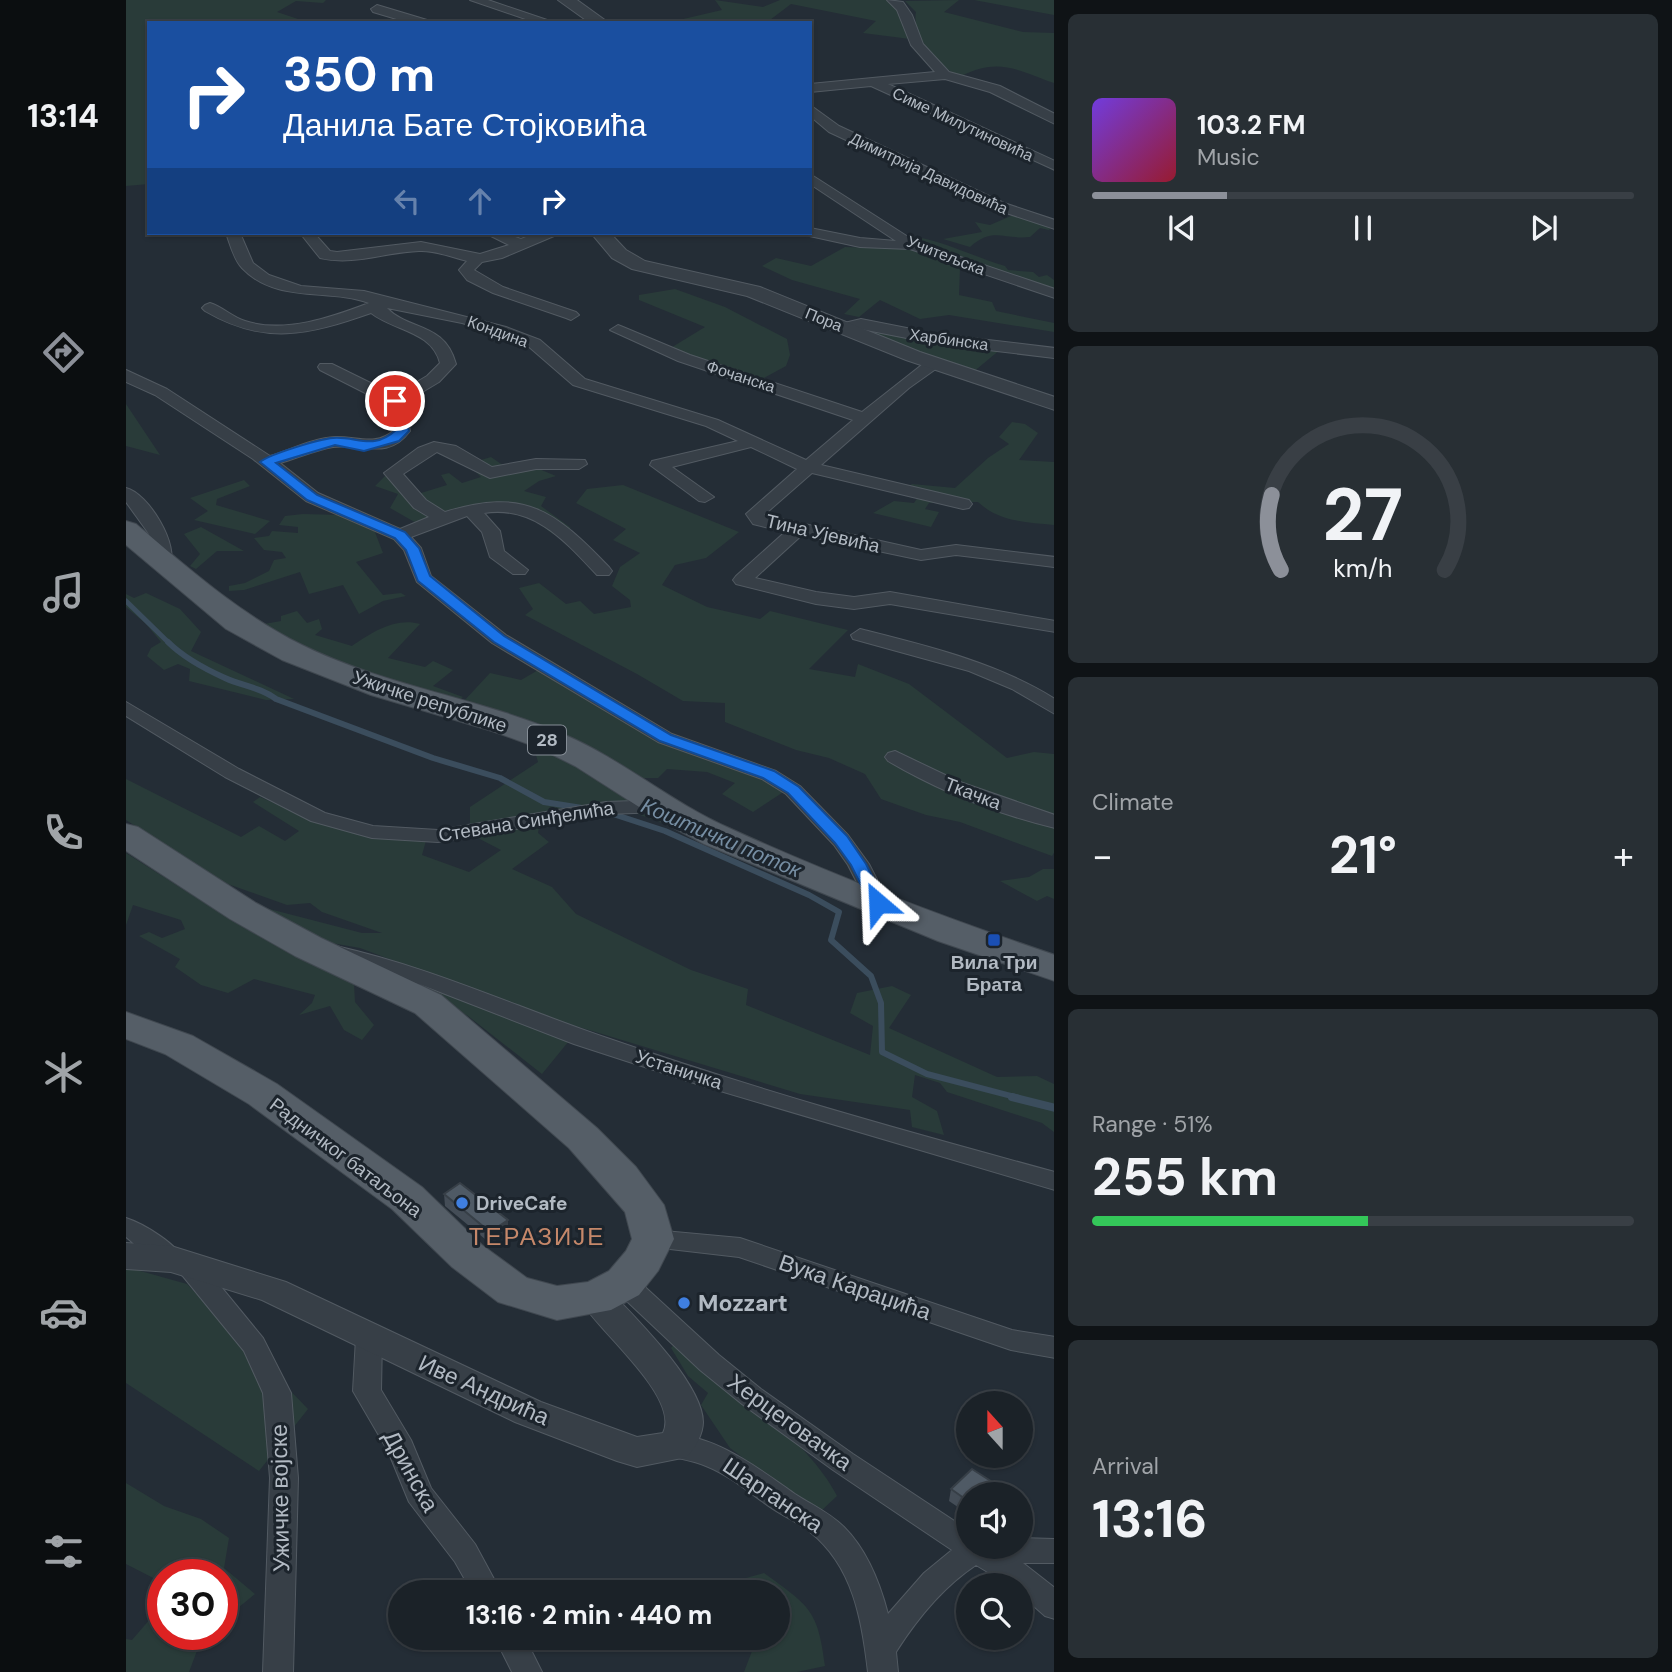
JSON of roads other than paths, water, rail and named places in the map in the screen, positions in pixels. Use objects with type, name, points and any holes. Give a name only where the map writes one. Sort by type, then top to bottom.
[{"type":"main road","name":"Ужичке републике","points":[[126,530],[163,564],[237,622],[293,653],[382,688],[504,724],[551,741],[587,759],[663,807],[716,836],[878,903],[1054,969]]},
{"type":"main road","points":[[126,835],[243,911],[308,947],[417,999],[452,1023],[583,1138],[642,1205],[649,1218],[653,1239],[643,1260],[610,1290]]},
{"type":"main road","name":"Радничког батаљона","points":[[126,1025],[179,1045],[262,1094],[398,1191],[467,1256],[513,1290],[558,1303],[610,1290]]},
{"type":"street","points":[[476,0],[544,21]]},
{"type":"street","points":[[566,0],[598,21]]},
{"type":"street","points":[[893,0],[907,12],[909,28],[917,44],[945,75]]},
{"type":"street","points":[[377,9],[416,21]]},
{"type":"street","points":[[812,88],[945,75],[995,89],[1054,120]]},
{"type":"street","name":"Симе Милутиновића","points":[[873,82],[1054,166]]},
{"type":"street","name":"Димитрија Давидовића","points":[[812,111],[834,129],[999,206],[1054,225]]},
{"type":"street","name":"Учитељска","points":[[812,179],[911,245],[1054,294]]},
{"type":"street","points":[[812,232],[889,247],[911,245]]},
{"type":"street","name":"Кондина","points":[[234,235],[247,265],[264,278],[299,290],[364,296],[383,303],[465,319],[500,330],[534,344],[579,382],[712,423],[807,467],[963,504]]},
{"type":"street","points":[[309,235],[325,255],[340,258],[407,248],[435,247],[478,258],[488,257],[544,235]]},
{"type":"street","points":[[391,235],[407,248]]},
{"type":"street","points":[[497,235],[520,244]]},
{"type":"street","name":"Пора","points":[[602,235],[619,254],[639,265],[741,287],[934,363],[1054,404]]},
{"type":"street","points":[[478,258],[466,270],[470,275],[571,316]]},
{"type":"street","points":[[210,308],[237,324],[291,328],[319,325],[383,303]]},
{"type":"street","points":[[383,303],[378,311],[435,340],[447,356],[448,364],[433,379],[395,401]]},
{"type":"street","name":"Харбинска","points":[[845,327],[861,324],[937,339],[1054,353]]},
{"type":"street","name":"Фочанска","points":[[618,330],[684,358],[865,419]]},
{"type":"street","points":[[807,467],[902,386],[934,363]]},
{"type":"street","points":[[326,367],[395,401]]},
{"type":"street","points":[[126,375],[183,406],[267,462],[312,497],[400,535],[412,548],[423,578],[499,639],[665,738],[769,775],[793,790],[841,840],[858,864],[878,903]]},
{"type":"street","points":[[267,462],[334,442],[364,447],[394,439],[402,431],[395,401]]},
{"type":"street","points":[[705,497],[658,465],[741,446],[751,441]]},
{"type":"street","points":[[445,519],[420,505],[393,473],[426,448],[436,445],[449,448],[490,473],[536,464],[579,464]]},
{"type":"street","name":"Тина Ујевића","points":[[807,467],[755,514],[759,520],[921,555],[956,550],[1054,562]]},
{"type":"street","points":[[126,493],[155,528],[164,547],[163,564]]},
{"type":"street","points":[[400,535],[472,511],[498,506],[523,509],[538,515],[603,572]]},
{"type":"street","points":[[472,511],[491,531],[496,553],[519,570]]},
{"type":"street","points":[[797,530],[742,580],[816,598],[854,603],[890,598],[1054,627]]},
{"type":"street","points":[[860,635],[976,667],[1019,685],[1054,708]]},
{"type":"street","name":"Стевана Синђелића","points":[[126,708],[232,773],[318,817],[353,828],[413,836],[438,836],[606,807],[663,807]]},
{"type":"street","name":"Ткачка","points":[[895,757],[920,772],[956,787],[1054,822]]},
{"type":"street","name":"Устаничка","points":[[308,947],[379,963],[453,986],[582,1038],[920,1144],[1054,1181]]},
{"type":"street","name":"Ужичке војске","points":[[126,1227],[181,1264],[254,1345],[277,1393],[284,1478],[278,1672]]},
{"type":"street","name":"Вука Караџића","points":[[653,1239],[740,1248],[1011,1340],[1054,1348]]},
{"type":"street","name":"Иве Андрића","points":[[126,1256],[181,1264],[274,1291],[528,1412],[618,1446],[637,1452],[674,1446]]},
{"type":"street","points":[[610,1290],[684,1413],[683,1433],[674,1446]]},
{"type":"street","name":"Херцеговачка","points":[[610,1290],[650,1304],[721,1372],[793,1428],[956,1537]]},
{"type":"street","name":"Дринска","points":[[369,1338],[367,1391],[401,1448],[419,1494],[465,1553],[480,1580]]},
{"type":"street","name":"Шарганска","points":[[674,1446],[704,1451],[733,1466],[798,1512],[820,1523],[841,1543],[855,1564],[871,1606],[882,1661]]},
{"type":"street","points":[[1033,1550],[1054,1551]]},
{"type":"street","name":"Шарганска","points":[[882,1661],[902,1616],[934,1579],[957,1559]]},
{"type":"street","name":"Херцеговачка","points":[[992,1559],[1021,1576],[1054,1607]]},
{"type":"street","points":[[516,1650],[527,1672]]},
{"type":"waterway","name":"Коштички поток","points":[[126,601],[170,644]]},
{"type":"waterway","name":"Коштички поток","points":[[168,642],[187,658],[231,681],[433,758],[500,778],[544,802],[582,808]]},
{"type":"waterway","name":"Коштички поток","points":[[607,812],[665,831],[809,895],[839,912],[831,940],[871,976],[881,1003],[882,1052],[927,1074],[1019,1098]]},
{"type":"waterway","name":"Коштички поток","points":[[1012,1097],[1054,1108]]},
{"type":"place","name":"Вила Три Брата","points":[[994,940]]},
{"type":"place","name":"DriveCafe","points":[[462,1203]]},
{"type":"place","name":"Mozzart","points":[[684,1303]]},
{"type":"district","name":"ТЕРАЗИЈЕ","points":[[537,1237]]}]
